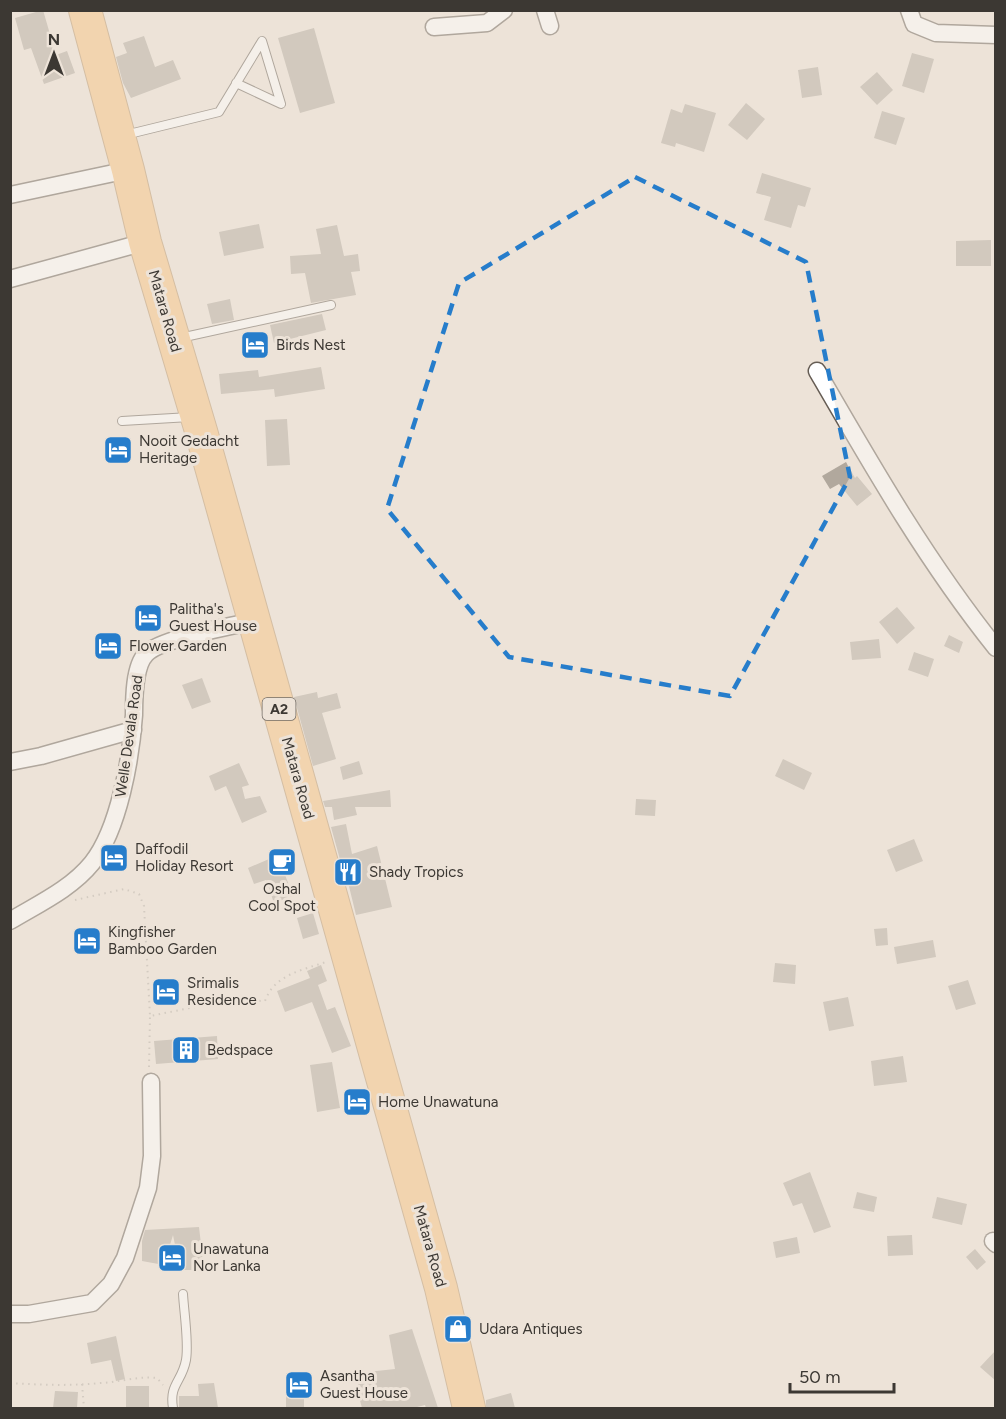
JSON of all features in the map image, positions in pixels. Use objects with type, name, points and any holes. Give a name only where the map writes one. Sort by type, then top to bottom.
[{"type":"highway","name":"Matara Road","points":[[85,10],[145,242],[197,417],[441,1288],[470,1408]]},
{"type":"street","points":[[434,27],[487,23],[504,10]]},
{"type":"street","points":[[909,10],[914,24],[936,33],[996,35]]},
{"type":"street","points":[[10,195],[128,170]]},
{"type":"street","points":[[10,279],[145,242]]},
{"type":"street","points":[[817,371],[888,494],[966,611],[996,648]]},
{"type":"street","name":"Welle Devala Road","points":[[10,921],[65,888],[91,864],[104,845],[121,797],[133,730],[139,665],[145,654],[153,647],[175,640],[254,621]]},
{"type":"street","points":[[10,762],[41,756],[133,730]]},
{"type":"street","points":[[10,1314],[29,1314],[92,1303],[111,1284],[125,1258],[148,1188],[152,1156],[150,1082]]},
{"type":"lane","points":[[119,137],[219,112],[236,83],[246,66],[262,41],[280,104],[236,83]]},
{"type":"lane","points":[[174,340],[331,305]]},
{"type":"lane","points":[[122,421],[197,417]]},
{"type":"lane","points":[[173,1408],[171,1395],[183,1372],[187,1358],[183,1294]]},
{"type":"path","points":[[72,900],[124,889],[139,894],[144,906],[150,1016],[150,1082]]},
{"type":"path","points":[[150,1016],[230,1000],[265,1001],[269,990],[280,979],[348,954]]},
{"type":"path","points":[[10,1383],[52,1386],[102,1383],[140,1377],[157,1378],[171,1395]]},
{"type":"path","points":[[82,1384],[84,1408]]},
{"type":"highlighted area","points":[[635,177],[806,262],[850,477],[730,696],[509,657],[387,509],[459,283]]},
{"type":"building","points":[[43,10],[56,55],[67,51],[75,73],[44,84],[31,48],[24,50],[15,18]]},
{"type":"building","points":[[314,28],[335,103],[300,113],[278,38]]},
{"type":"building","points":[[144,36],[155,67],[173,60],[181,79],[131,98],[123,83],[116,57],[127,53],[123,43]]},
{"type":"building","points":[[912,53],[934,59],[924,93],[902,86]]},
{"type":"building","points":[[818,67],[822,95],[802,98],[798,70]]},
{"type":"building","points":[[877,72],[893,90],[877,105],[860,87]]},
{"type":"building","points":[[746,103],[765,119],[747,140],[728,125]]},
{"type":"building","points":[[685,104],[716,113],[704,152],[676,143],[675,147],[661,143],[671,109],[682,113]]},
{"type":"building","points":[[882,111],[905,118],[896,145],[874,138]]},
{"type":"building","points":[[762,173],[811,188],[805,207],[798,205],[791,228],[764,220],[771,197],[756,193]]},
{"type":"building","points":[[259,224],[264,248],[224,256],[219,232]]},
{"type":"building","points":[[337,225],[344,256],[358,254],[360,271],[351,272],[356,295],[311,303],[305,273],[291,274],[290,256],[321,254],[316,229]]},
{"type":"building","points":[[991,240],[991,266],[956,266],[956,241]]},
{"type":"building","points":[[230,299],[234,320],[212,324],[207,304]]},
{"type":"building","points":[[322,314],[326,330],[274,343],[270,325]]},
{"type":"building","points":[[321,367],[325,389],[275,397],[274,389],[221,394],[219,374],[258,370],[259,377]]},
{"type":"building","points":[[287,419],[290,465],[267,466],[265,420]]},
{"type":"building","points":[[846,462],[855,478],[857,476],[872,494],[857,506],[839,484],[830,489],[822,476]]},
{"type":"building","points":[[897,607],[915,628],[897,644],[879,622]]},
{"type":"building","points":[[949,635],[963,642],[959,653],[944,646]]},
{"type":"building","points":[[879,639],[881,658],[852,660],[850,642]]},
{"type":"building","points":[[914,652],[934,659],[928,677],[908,670]]},
{"type":"building","points":[[202,678],[211,702],[192,709],[182,685]]},
{"type":"building","points":[[317,692],[318,698],[337,693],[341,708],[322,713],[336,759],[313,766],[294,697]]},
{"type":"building","points":[[783,759],[812,773],[804,790],[775,776]]},
{"type":"building","points":[[359,761],[363,774],[343,780],[340,767]]},
{"type":"building","points":[[239,763],[249,785],[242,787],[245,799],[260,796],[267,812],[242,823],[226,786],[215,791],[209,776]]},
{"type":"building","points":[[390,790],[391,807],[355,807],[357,815],[334,820],[332,807],[325,807],[323,801]]},
{"type":"building","points":[[636,799],[656,800],[655,816],[635,815]]},
{"type":"building","points":[[346,824],[352,854],[377,846],[392,907],[356,915],[331,827]]},
{"type":"building","points":[[914,839],[923,861],[896,872],[887,850]]},
{"type":"building","points":[[283,853],[290,870],[284,872],[293,896],[274,903],[266,880],[254,884],[248,868]]},
{"type":"building","points":[[313,913],[319,934],[303,939],[297,918]]},
{"type":"building","points":[[887,928],[888,945],[876,946],[874,929]]},
{"type":"building","points":[[933,940],[936,957],[897,964],[894,947]]},
{"type":"building","points":[[775,963],[796,965],[795,984],[773,982]]},
{"type":"building","points":[[321,965],[327,981],[318,985],[327,1010],[335,1007],[351,1046],[332,1053],[312,1002],[285,1012],[277,991],[310,978],[307,971]]},
{"type":"building","points":[[968,980],[976,1004],[956,1010],[948,986]]},
{"type":"building","points":[[848,997],[854,1026],[829,1031],[823,1002]]},
{"type":"building","name":"Bedspace","points":[[217,1036],[218,1059],[156,1064],[154,1041]]},
{"type":"building","points":[[903,1056],[907,1082],[874,1086],[871,1061]]},
{"type":"building","points":[[332,1062],[340,1108],[317,1112],[310,1065]]},
{"type":"building","points":[[810,1172],[831,1227],[814,1233],[802,1203],[793,1206],[783,1183]]},
{"type":"building","points":[[857,1192],[877,1197],[874,1212],[853,1208]]},
{"type":"building","points":[[937,1197],[967,1204],[962,1225],[932,1218]]},
{"type":"building","points":[[199,1227],[204,1270],[180,1270],[173,1235],[164,1265],[142,1261],[142,1241],[145,1230]]},
{"type":"building","points":[[912,1235],[913,1255],[888,1256],[887,1236]]},
{"type":"building","points":[[797,1237],[800,1253],[776,1258],[773,1242]]},
{"type":"building","points":[[975,1249],[986,1262],[977,1270],[966,1257]]},
{"type":"building","points":[[412,1329],[438,1408],[426,1408],[425,1405],[413,1408],[362,1408],[358,1393],[358,1373],[395,1369],[389,1335]]},
{"type":"building","points":[[116,1336],[125,1379],[116,1381],[111,1360],[91,1364],[87,1343]]},
{"type":"building","points":[[996,1350],[996,1381],[980,1367]]},
{"type":"building","name":"Asantha Guest House","points":[[286,1373],[311,1373],[312,1396],[304,1396],[304,1408],[286,1408]]},
{"type":"building","points":[[214,1383],[218,1408],[179,1408],[179,1396],[199,1396],[198,1384]]},
{"type":"building","points":[[126,1386],[149,1386],[149,1408],[126,1408]]},
{"type":"building","points":[[55,1391],[78,1392],[77,1408],[53,1408]]},
{"type":"building","points":[[511,1393],[515,1408],[486,1408],[486,1400]]},
{"type":"place","name":"Birds Nest","points":[[255,345]]},
{"type":"place","name":"Nooit Gedacht Heritage","points":[[118,450]]},
{"type":"place","name":"Palitha's Guest House","points":[[148,618]]},
{"type":"place","name":"Flower Garden","points":[[108,646]]},
{"type":"place","name":"Daffodil Holiday Resort","points":[[114,858]]},
{"type":"place","name":"Oshal Cool Spot","points":[[282,862]]},
{"type":"place","name":"Shady Tropics","points":[[348,872]]},
{"type":"place","name":"Kingfisher Bamboo Garden","points":[[87,941]]},
{"type":"place","name":"Srimalis Residence","points":[[166,992]]},
{"type":"place","name":"Bedspace","points":[[186,1050]]},
{"type":"place","name":"Home Unawatuna","points":[[357,1102]]},
{"type":"place","name":"Unawatuna Nor Lanka","points":[[172,1258]]},
{"type":"place","name":"Udara Antiques","points":[[458,1329]]},
{"type":"place","name":"Asantha Guest House","points":[[299,1385]]}]
